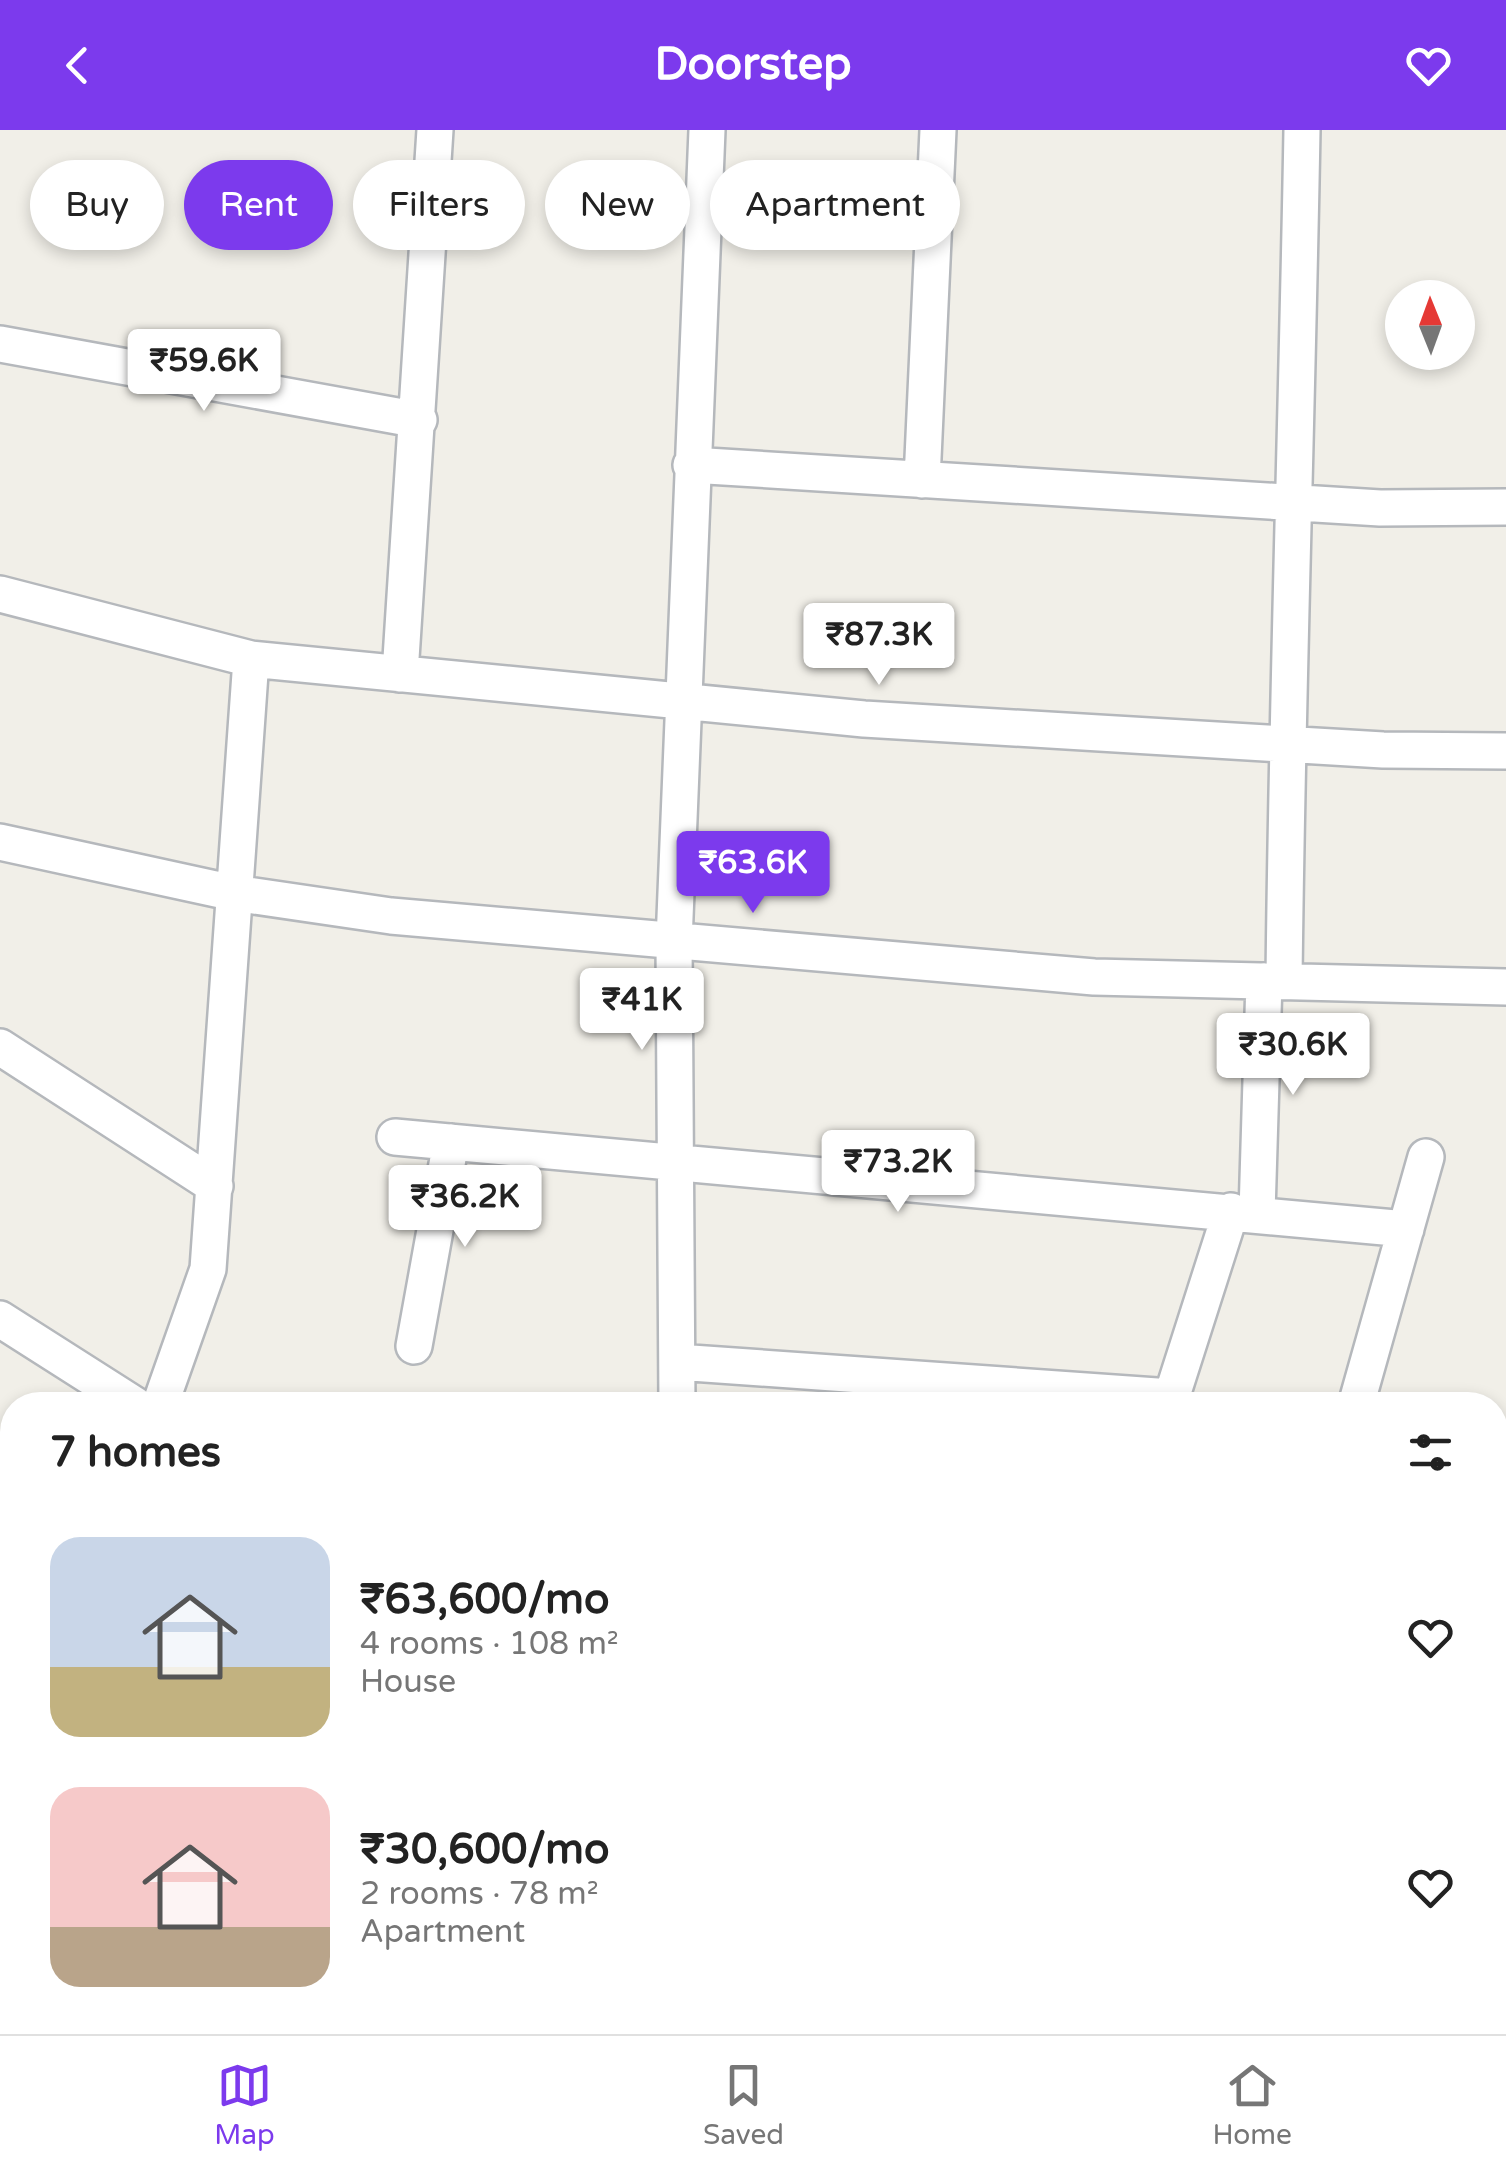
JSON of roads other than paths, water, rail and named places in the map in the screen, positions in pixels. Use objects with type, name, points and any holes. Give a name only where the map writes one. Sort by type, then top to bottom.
[{"type":"street","points":[[400,674],[435,130]]},
{"type":"street","points":[[677,1392],[674,942],[707,130]]},
{"type":"street","points":[[922,480],[938,130]]},
{"type":"street","points":[[1174,1392],[1244,1212],[1274,981],[1296,503],[1302,130]]},
{"type":"street","points":[[0,344],[419,420]]},
{"type":"street","points":[[692,465],[1380,508],[1506,507]]},
{"type":"street","points":[[0,594],[251,659],[864,720],[1383,750],[1506,751]]},
{"type":"street","points":[[165,1392],[208,1269],[251,659]]},
{"type":"street","points":[[0,842],[234,893],[391,916],[1094,978],[1506,987]]},
{"type":"street","points":[[0,1047],[214,1186]]},
{"type":"street","points":[[395,1137],[1406,1228]]},
{"type":"street","points":[[414,1346],[451,1142]]},
{"type":"street","points":[[1360,1392],[1426,1157]]},
{"type":"street","points":[[0,1319],[115,1392]]},
{"type":"street","points":[[677,1362],[1056,1392]]}]
